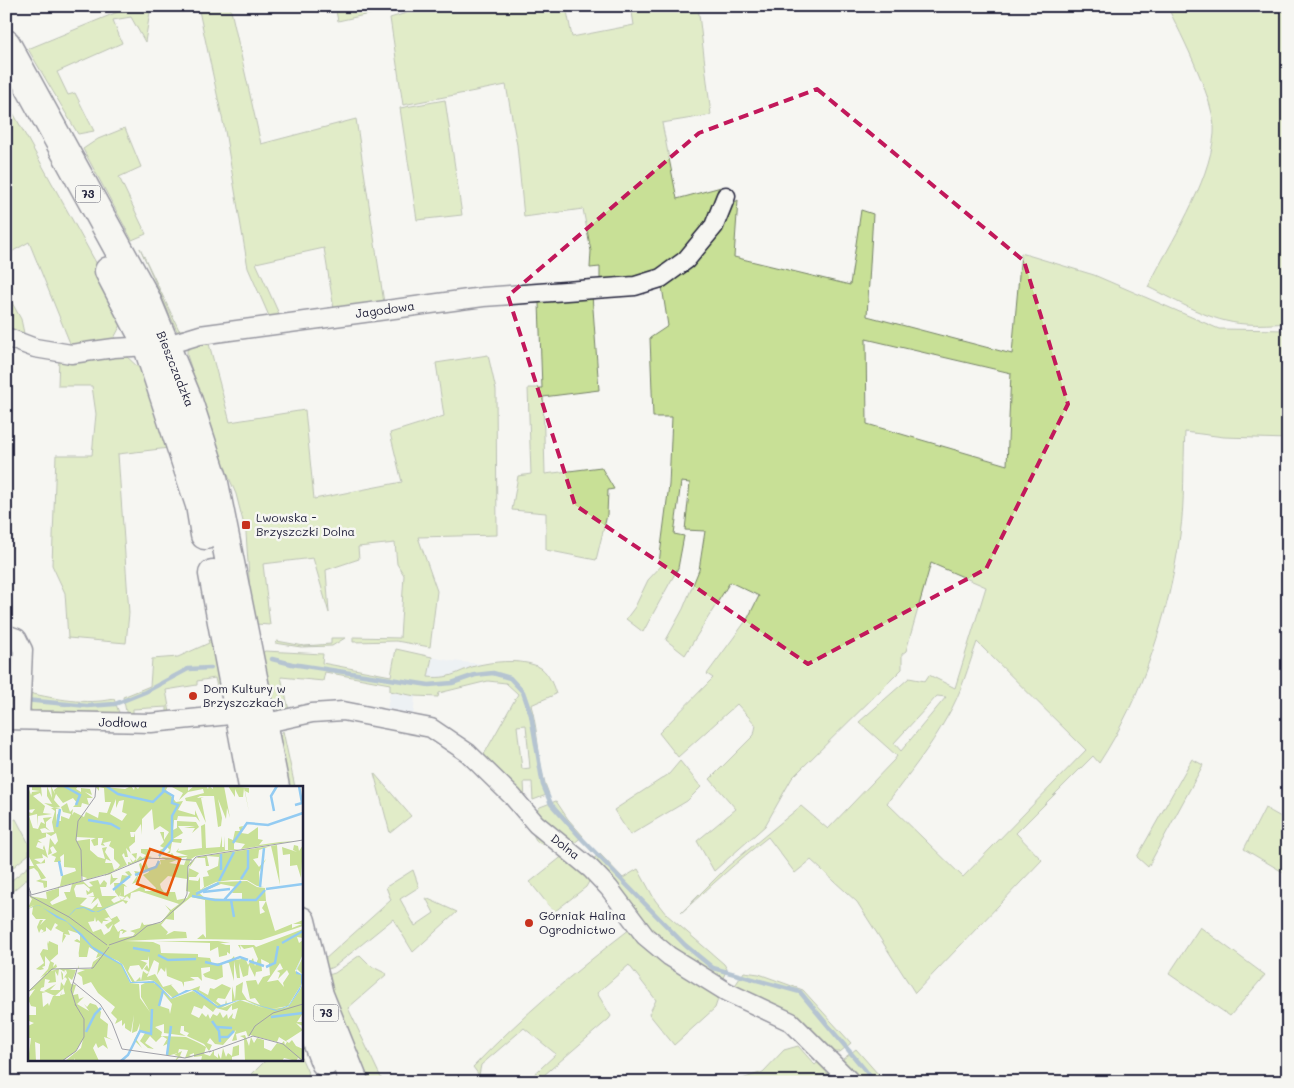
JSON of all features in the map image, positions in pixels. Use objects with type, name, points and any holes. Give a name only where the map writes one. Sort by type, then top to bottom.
[{"type":"main road","name":"Bieszczadzka","points":[[6,44],[146,299],[157,345]]},
{"type":"main road","name":"Bieszczadzka","points":[[6,78],[187,398],[213,478],[251,719]]},
{"type":"main road","name":"73","points":[[251,719],[253,786]]},
{"type":"main road","name":"73","points":[[251,719],[275,786]]},
{"type":"main road","name":"73","points":[[302,925],[319,995],[354,1082]]},
{"type":"main road","name":"73","points":[[302,1004],[334,1082]]},
{"type":"street","name":"Jagodowa","points":[[6,337],[35,348],[71,354],[157,345],[200,335],[484,297],[636,286],[661,278],[686,260],[714,226],[726,196]]},
{"type":"street","points":[[6,634],[17,638],[22,646],[22,689],[16,716]]},
{"type":"street","name":"Dolna","points":[[251,719],[344,711],[431,728],[468,753],[513,797],[536,824],[591,869],[609,888],[645,936],[663,951],[727,992],[791,1022],[851,1082]]},
{"type":"street","name":"Jodłowa","points":[[16,716],[151,723],[251,719]]},
{"type":"highlighted area","points":[[817,89],[1024,261],[1068,404],[986,569],[808,664],[575,505],[508,296],[699,133]]},
{"type":"shaded area","points":[[432,657],[483,664],[445,679],[428,677]]},
{"type":"shaded area","points":[[390,691],[415,696],[413,719],[387,710]]},
{"type":"green space","points":[[132,6],[151,6],[145,42],[131,17],[113,20],[122,43],[57,72],[68,95],[75,93],[94,131],[78,134],[28,49]]},
{"type":"green space","points":[[198,6],[230,6],[261,144],[356,119],[384,303],[334,309],[324,248],[256,263],[280,316],[208,326],[269,316],[248,268],[225,131]]},
{"type":"green space","points":[[335,6],[386,6],[387,10],[338,21]]},
{"type":"green space","points":[[429,6],[566,6],[572,37],[634,25],[631,6],[698,6],[711,115],[662,123],[677,199],[721,187],[719,205],[681,257],[641,281],[600,285],[600,267],[590,268],[591,251],[583,209],[524,217],[517,145],[506,85],[403,105],[390,18]]},
{"type":"green space","points":[[1167,6],[1288,6],[1288,323],[1250,324],[1220,319],[1195,310],[1148,287],[1197,193],[1211,153],[1214,134],[1210,105],[1204,88],[1189,51]]},
{"type":"green space","points":[[6,100],[115,297],[122,323],[113,340],[72,348],[29,242],[6,255]]},
{"type":"green space","points":[[445,100],[462,215],[417,220],[400,108]]},
{"type":"green space","points":[[125,128],[141,167],[119,177],[146,234],[132,240],[83,149],[98,139]]},
{"type":"green space","points":[[738,200],[734,257],[850,285],[861,210],[873,214],[867,316],[1012,354],[1021,253],[1094,275],[1219,329],[1288,330],[1288,439],[1224,437],[1185,432],[1183,509],[1169,595],[1152,654],[1129,710],[1099,763],[1093,756],[1016,833],[1042,860],[915,993],[857,902],[811,860],[795,873],[768,837],[681,913],[727,867],[801,806],[828,829],[894,760],[897,756],[859,722],[909,678],[925,681],[929,675],[955,688],[986,587],[931,563],[906,651],[902,654],[902,669],[792,778],[765,826],[714,871],[697,841],[736,809],[710,779],[754,735],[756,725],[737,704],[678,757],[659,733],[713,678],[707,674],[748,618],[759,596],[730,582],[685,655],[666,640],[683,609],[699,570],[705,531],[685,530],[690,483],[681,482],[674,534],[684,536],[678,568],[643,632],[626,619],[635,607],[648,580],[663,564],[659,563],[669,485],[672,417],[653,417],[650,338],[668,326],[661,280],[729,206]],"holes":[[[866,339],[1011,373],[1007,465],[867,424]],[[977,642],[1086,750],[963,877],[887,803],[926,750],[947,717],[960,690]],[[937,696],[946,697],[901,751],[894,743]]]},
{"type":"green space","points":[[140,248],[179,330],[192,329],[180,333],[177,331]]},
{"type":"green space","points":[[6,292],[21,319],[25,338],[6,333]]},
{"type":"green space","points":[[592,295],[599,390],[543,397],[545,474],[601,467],[614,489],[608,490],[607,515],[596,560],[546,550],[546,513],[512,510],[518,476],[531,474],[528,388],[542,388],[539,303],[493,305],[493,300]]},
{"type":"green space","points":[[208,340],[230,422],[305,410],[314,499],[402,482],[390,433],[444,416],[436,363],[488,355],[496,390],[497,535],[418,537],[437,591],[430,647],[396,641],[353,642],[353,637],[400,638],[404,575],[397,564],[395,543],[358,547],[359,559],[326,570],[329,613],[313,558],[263,564],[270,625],[256,624],[250,592],[246,533],[236,494],[219,454],[187,355],[187,350],[191,344]]},
{"type":"green space","points":[[123,353],[141,370],[169,448],[118,454],[129,613],[126,643],[68,638],[65,593],[52,565],[56,455],[92,455],[96,414],[92,386],[58,386],[59,357]]},
{"type":"green space","points":[[6,638],[14,642],[15,705],[6,704]]},
{"type":"green space","points":[[331,638],[345,638],[332,646],[301,647],[275,643],[277,641],[304,646],[331,644]]},
{"type":"green space","points":[[208,640],[212,640],[221,691],[218,692],[215,678],[197,681],[197,685],[166,690],[170,713],[167,715],[167,707],[133,709],[133,717],[127,716],[123,697],[150,686],[152,659],[178,657],[209,643]]},
{"type":"green space","points":[[396,649],[432,657],[428,677],[445,677],[484,664],[512,661],[528,663],[544,670],[556,694],[531,705],[545,784],[549,794],[533,800],[532,782],[524,782],[525,800],[482,758],[518,694],[506,683],[488,681],[439,693],[438,697],[415,696],[390,691],[390,684],[325,672],[323,681],[281,677],[289,710],[278,710],[272,704],[262,653],[265,651],[323,654],[322,663],[391,676]],"holes":[[[526,725],[530,768],[522,769],[517,726]]]},
{"type":"green space","points":[[29,693],[82,701],[114,699],[121,718],[35,713],[28,707]]},
{"type":"green space","points":[[283,731],[295,786],[287,786],[278,739]]},
{"type":"green space","points":[[1192,759],[1203,765],[1148,867],[1137,857]]},
{"type":"green space","points":[[680,761],[701,787],[687,801],[630,835],[614,810],[669,774]]},
{"type":"green space","points":[[374,773],[411,816],[390,833]]},
{"type":"green space","points":[[556,801],[583,836],[573,844],[535,813],[540,807]]},
{"type":"green space","points":[[1265,808],[1288,821],[1288,875],[1244,849]]},
{"type":"green space","points":[[16,819],[28,842],[28,855],[6,873],[6,823]]},
{"type":"green space","points":[[526,821],[591,878],[586,887],[554,912],[530,882],[564,855],[559,850],[537,842]]},
{"type":"green space","points":[[600,854],[623,878],[638,869],[655,900],[666,914],[724,964],[727,969],[722,980],[676,958],[590,861]]},
{"type":"green space","points":[[28,867],[28,878],[9,894],[6,891],[6,885]]},
{"type":"green space","points":[[413,870],[419,887],[400,899],[415,926],[434,913],[426,898],[457,912],[413,952],[393,919],[335,966],[326,970],[324,960],[391,900],[386,887]]},
{"type":"green space","points":[[1200,927],[1265,975],[1230,1016],[1169,974]]},
{"type":"green space","points":[[630,929],[717,994],[718,999],[715,1008],[674,1045],[649,1014],[656,1000],[629,965],[597,993],[611,1016],[609,1019],[536,1082],[526,1082],[556,1054],[524,1028],[481,1065],[479,1075],[473,1067],[511,1030],[568,978]]},
{"type":"green space","points":[[360,955],[371,966],[387,974],[348,1008],[383,1082],[370,1082],[363,1069],[345,1030],[328,975],[335,973]]},
{"type":"green space","points":[[744,972],[759,974],[803,990],[851,1043],[840,1052],[832,1052],[734,987]]},
{"type":"green space","points":[[798,1046],[815,1065],[824,1057],[846,1082],[733,1082],[763,1072],[784,1050]]},
{"type":"green space","points":[[856,1049],[885,1082],[858,1082],[843,1062],[843,1059]]},
{"type":"green space","points":[[302,1059],[312,1082],[244,1082],[264,1060]]},
{"type":"waterway","points":[[272,659],[292,664],[429,685],[452,683],[475,675],[493,673],[510,678],[523,692],[531,715],[543,785],[551,804],[583,840],[685,945],[713,968],[800,992],[875,1082]]},
{"type":"waterway","points":[[25,700],[88,706],[115,704],[145,692],[188,669],[211,668]]},
{"type":"waterway","points":[[6,696],[17,698]]},
{"type":"place","name":"Lwowska - Brzyszczki Dolna","points":[[246,525]]},
{"type":"place","name":"Dom Kultury w Brzyszczkach","points":[[193,696]]},
{"type":"place","name":"Górniak Halina Ogrodnictwo","points":[[529,923]]}]
